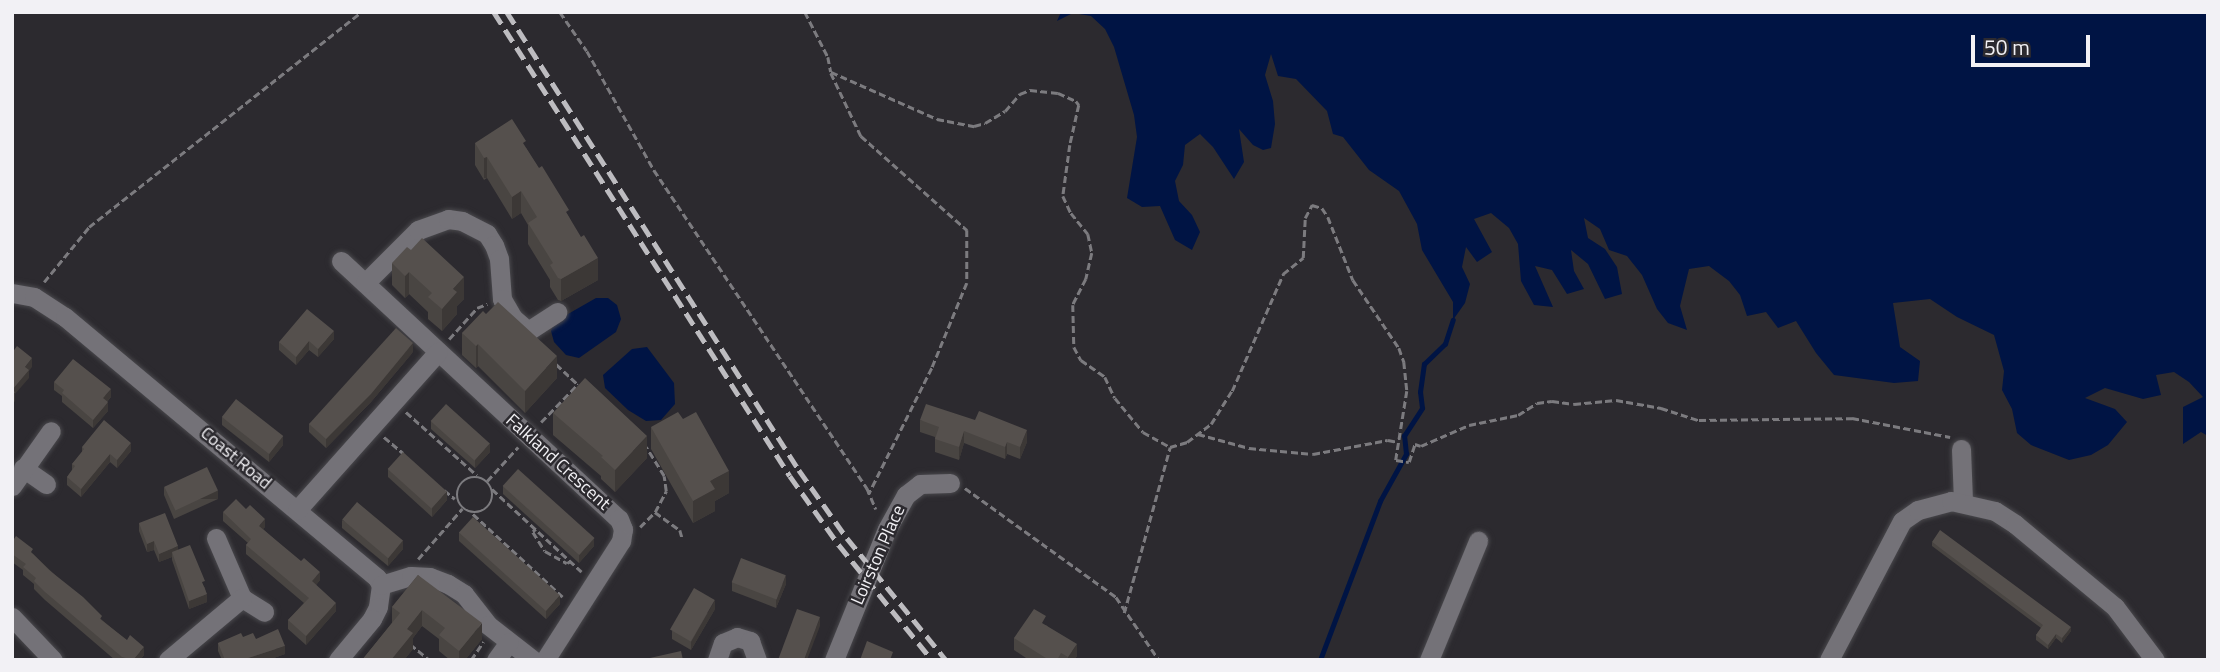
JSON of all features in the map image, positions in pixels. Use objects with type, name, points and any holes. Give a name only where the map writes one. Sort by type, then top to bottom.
[{"type":"street","points":[[365,283],[418,230],[448,219],[474,225],[487,234],[499,259],[502,299],[513,318],[550,353]]},
{"type":"street","name":"Falkland Crescent","points":[[341,261],[612,511],[623,529]]},
{"type":"street","name":"Coast Road","points":[[12,293],[34,297],[65,317],[366,565],[381,585]]},
{"type":"street","points":[[528,331],[557,312]]},
{"type":"street","points":[[297,510],[438,352]]},
{"type":"street","points":[[12,486],[51,431]]},
{"type":"street","points":[[1961,449],[1963,502]]},
{"type":"street","points":[[23,468],[46,484]]},
{"type":"street","name":"Loirston Place","points":[[834,660],[886,532],[906,495],[920,484],[950,483]]},
{"type":"street","points":[[1829,660],[1902,521],[1934,504],[1963,502],[1995,511],[2075,572],[2116,607],[2155,660]]},
{"type":"street","points":[[545,660],[621,541],[623,529]]},
{"type":"street","points":[[216,538],[242,598],[264,612]]},
{"type":"street","points":[[1429,660],[1478,541]]},
{"type":"street","points":[[338,660],[372,619],[378,607],[381,585],[411,576],[430,577],[464,594],[488,625],[533,660]]},
{"type":"street","points":[[168,660],[242,598]]},
{"type":"street","points":[[12,617],[47,657]]},
{"type":"street","points":[[717,660],[723,643],[737,637],[750,641],[757,660]]},
{"type":"street","points":[[496,660],[509,642]]},
{"type":"path","points":[[34,297],[89,227],[361,12]]},
{"type":"path","points":[[560,12],[587,51],[661,181],[869,494],[886,532]]},
{"type":"path","points":[[805,12],[828,57],[831,72],[861,136],[967,230],[967,283],[932,368],[869,494]]},
{"type":"path","points":[[831,72],[954,124],[974,127],[985,123],[1030,90],[1058,93],[1066,99],[1076,101],[1079,105],[1063,196],[1071,213],[1088,234],[1092,253],[1087,279],[1073,305],[1074,346],[1081,360],[1105,377],[1115,398],[1143,432],[1170,447],[1186,442],[1211,424],[1232,391],[1261,319],[1283,274],[1303,258],[1305,218],[1312,205],[1318,205],[1328,217],[1353,280],[1401,355],[1406,391],[1396,460],[1409,462],[1415,444],[1421,446],[1469,425],[1518,415],[1537,403],[1587,404],[1616,400],[1661,408],[1699,420],[1852,418],[1917,432],[1942,433],[1954,439],[1961,449]]},
{"type":"path","points":[[438,352],[477,308],[502,299]]},
{"type":"path","points":[[550,353],[552,360],[588,393]]},
{"type":"path","points":[[393,401],[590,579]]},
{"type":"path","points":[[371,425],[409,458]]},
{"type":"path","points":[[1197,434],[1249,448],[1313,454],[1388,440],[1398,442]]},
{"type":"path","points":[[623,529],[637,529],[655,512],[663,500],[667,483],[649,450],[639,440]]},
{"type":"path","points":[[1124,613],[1170,447]]},
{"type":"path","points":[[457,500],[460,484],[478,475]]},
{"type":"path","points":[[950,483],[960,484],[1116,597],[1124,613],[1159,660]]},
{"type":"path","points":[[438,484],[457,500],[462,509],[473,514],[573,606]]},
{"type":"path","points":[[473,514],[489,506],[492,489]]},
{"type":"path","points":[[411,576],[415,562],[462,509]]},
{"type":"path","points":[[655,512],[680,530],[682,537]]},
{"type":"path","points":[[536,529],[533,533],[545,551],[568,563],[571,561]]},
{"type":"path","points":[[402,637],[429,660]]},
{"type":"water","points":[[1061,12],[2208,12],[2208,436],[2201,432],[2183,444],[2183,407],[2203,397],[2189,382],[2174,372],[2156,375],[2161,395],[2143,399],[2105,388],[2085,398],[2115,409],[2127,422],[2108,445],[2091,455],[2069,460],[2031,445],[2017,433],[2012,409],[2002,390],[2004,371],[1994,335],[1957,317],[1930,299],[1893,303],[1900,347],[1920,361],[1918,381],[1894,383],[1834,375],[1796,321],[1778,328],[1766,312],[1747,316],[1740,295],[1729,281],[1709,266],[1689,269],[1680,306],[1687,330],[1668,323],[1657,309],[1642,275],[1627,256],[1609,250],[1600,229],[1584,218],[1588,238],[1605,249],[1617,267],[1622,294],[1605,299],[1588,264],[1571,250],[1574,271],[1584,289],[1567,294],[1552,270],[1535,266],[1553,307],[1534,305],[1521,281],[1518,244],[1509,228],[1491,213],[1474,219],[1492,252],[1477,262],[1466,247],[1462,267],[1470,284],[1465,303],[1453,320],[1453,302],[1422,250],[1417,224],[1399,191],[1369,170],[1343,137],[1333,134],[1327,111],[1296,79],[1278,76],[1271,54],[1265,75],[1273,101],[1275,124],[1271,148],[1263,150],[1253,145],[1239,129],[1244,162],[1234,179],[1213,147],[1200,134],[1185,145],[1183,165],[1175,181],[1179,201],[1192,215],[1200,232],[1192,250],[1175,240],[1160,206],[1142,207],[1127,198],[1137,137],[1134,115],[1114,47],[1105,29],[1091,16],[1073,13],[1057,21]]},
{"type":"water","points":[[596,298],[608,298],[617,305],[621,319],[616,332],[579,358],[566,355],[554,342],[551,331],[554,322]]},
{"type":"water","points":[[647,347],[674,383],[675,404],[661,420],[646,421],[628,410],[605,388],[603,375],[632,349]]},
{"type":"building","points":[[512,119],[526,141],[523,143],[539,168],[542,166],[569,210],[566,212],[581,237],[584,235],[598,258],[561,279],[550,265],[553,263],[528,223],[537,217],[521,191],[512,197],[475,143]]},
{"type":"building","points":[[422,238],[464,277],[453,289],[457,292],[442,309],[428,297],[432,293],[409,272],[405,276],[392,263],[407,247],[411,250]]},
{"type":"building","points":[[498,302],[557,356],[525,391],[478,344],[476,346],[462,333],[483,311],[486,314]]},
{"type":"building","points":[[307,309],[334,331],[318,349],[309,341],[296,357],[279,342]]},
{"type":"building","points":[[396,328],[413,343],[371,394],[326,439],[309,424]]},
{"type":"building","points":[[17,346],[32,358],[25,367],[29,370],[12,390],[12,353]]},
{"type":"building","points":[[73,359],[111,389],[103,398],[108,402],[93,420],[62,393],[64,390],[54,382]]},
{"type":"building","points":[[585,378],[647,436],[615,470],[601,457],[603,456],[553,413]]},
{"type":"building","points":[[236,399],[283,436],[269,454],[222,417]]},
{"type":"building","points":[[446,404],[490,443],[474,461],[431,421]]},
{"type":"building","points":[[926,404],[975,420],[979,411],[1027,430],[1020,447],[1007,442],[1005,447],[964,431],[959,447],[935,439],[939,427],[920,420]]},
{"type":"building","points":[[678,412],[683,419],[696,412],[729,471],[710,481],[715,489],[693,501],[651,427]]},
{"type":"building","points":[[104,420],[131,443],[117,460],[110,454],[81,489],[67,477],[75,466],[72,464],[84,449],[82,447]]},
{"type":"building","points":[[403,452],[447,491],[431,509],[388,469]]},
{"type":"building","points":[[207,467],[218,491],[175,510],[164,487]]},
{"type":"building","points":[[518,469],[595,538],[579,555],[503,486]]},
{"type":"building","points":[[236,499],[246,509],[250,505],[265,519],[259,526],[301,561],[304,558],[320,572],[312,581],[336,603],[306,636],[288,620],[309,598],[246,545],[251,539],[223,512]]},
{"type":"building","points":[[357,502],[403,541],[388,558],[342,520]]},
{"type":"building","points":[[165,513],[178,546],[159,554],[154,541],[147,544],[139,523]]},
{"type":"building","points":[[473,517],[560,595],[546,611],[459,533]]},
{"type":"building","points":[[1940,530],[2071,627],[2062,638],[2056,634],[2048,645],[2036,635],[2043,625],[1932,542]]},
{"type":"building","points":[[16,536],[33,549],[31,552],[49,570],[83,597],[102,616],[100,619],[127,640],[130,635],[144,647],[133,660],[122,657],[34,581],[36,578],[23,567],[26,564],[12,554],[12,542]]},
{"type":"building","points":[[190,545],[205,581],[202,582],[207,594],[189,601],[172,552]]},
{"type":"building","points":[[741,558],[786,575],[776,599],[732,582]]},
{"type":"building","points":[[418,575],[482,623],[459,651],[439,635],[445,628],[422,610],[407,629],[413,633],[391,660],[362,660],[400,613],[392,607]]},
{"type":"building","points":[[694,588],[715,600],[691,642],[670,630]]},
{"type":"building","points":[[797,609],[820,617],[804,660],[778,660]]},
{"type":"building","points":[[1034,609],[1046,616],[1042,623],[1077,644],[1068,657],[1061,653],[1057,660],[1049,660],[1014,638]]},
{"type":"building","points":[[278,629],[285,646],[242,660],[225,660],[218,643],[241,633],[243,637],[253,633],[256,639]]},
{"type":"building","points":[[867,641],[893,652],[890,660],[860,660]]},
{"type":"building","points":[[681,651],[683,660],[641,660]]},
{"type":"waterway","points":[[1320,660],[1380,501],[1406,454],[1404,436],[1422,408],[1420,392],[1424,364],[1445,344],[1453,320]]},
{"type":"railway","points":[[494,12],[790,476],[839,545],[932,660]]},
{"type":"railway","points":[[507,12],[799,470],[847,538],[946,660]]}]
